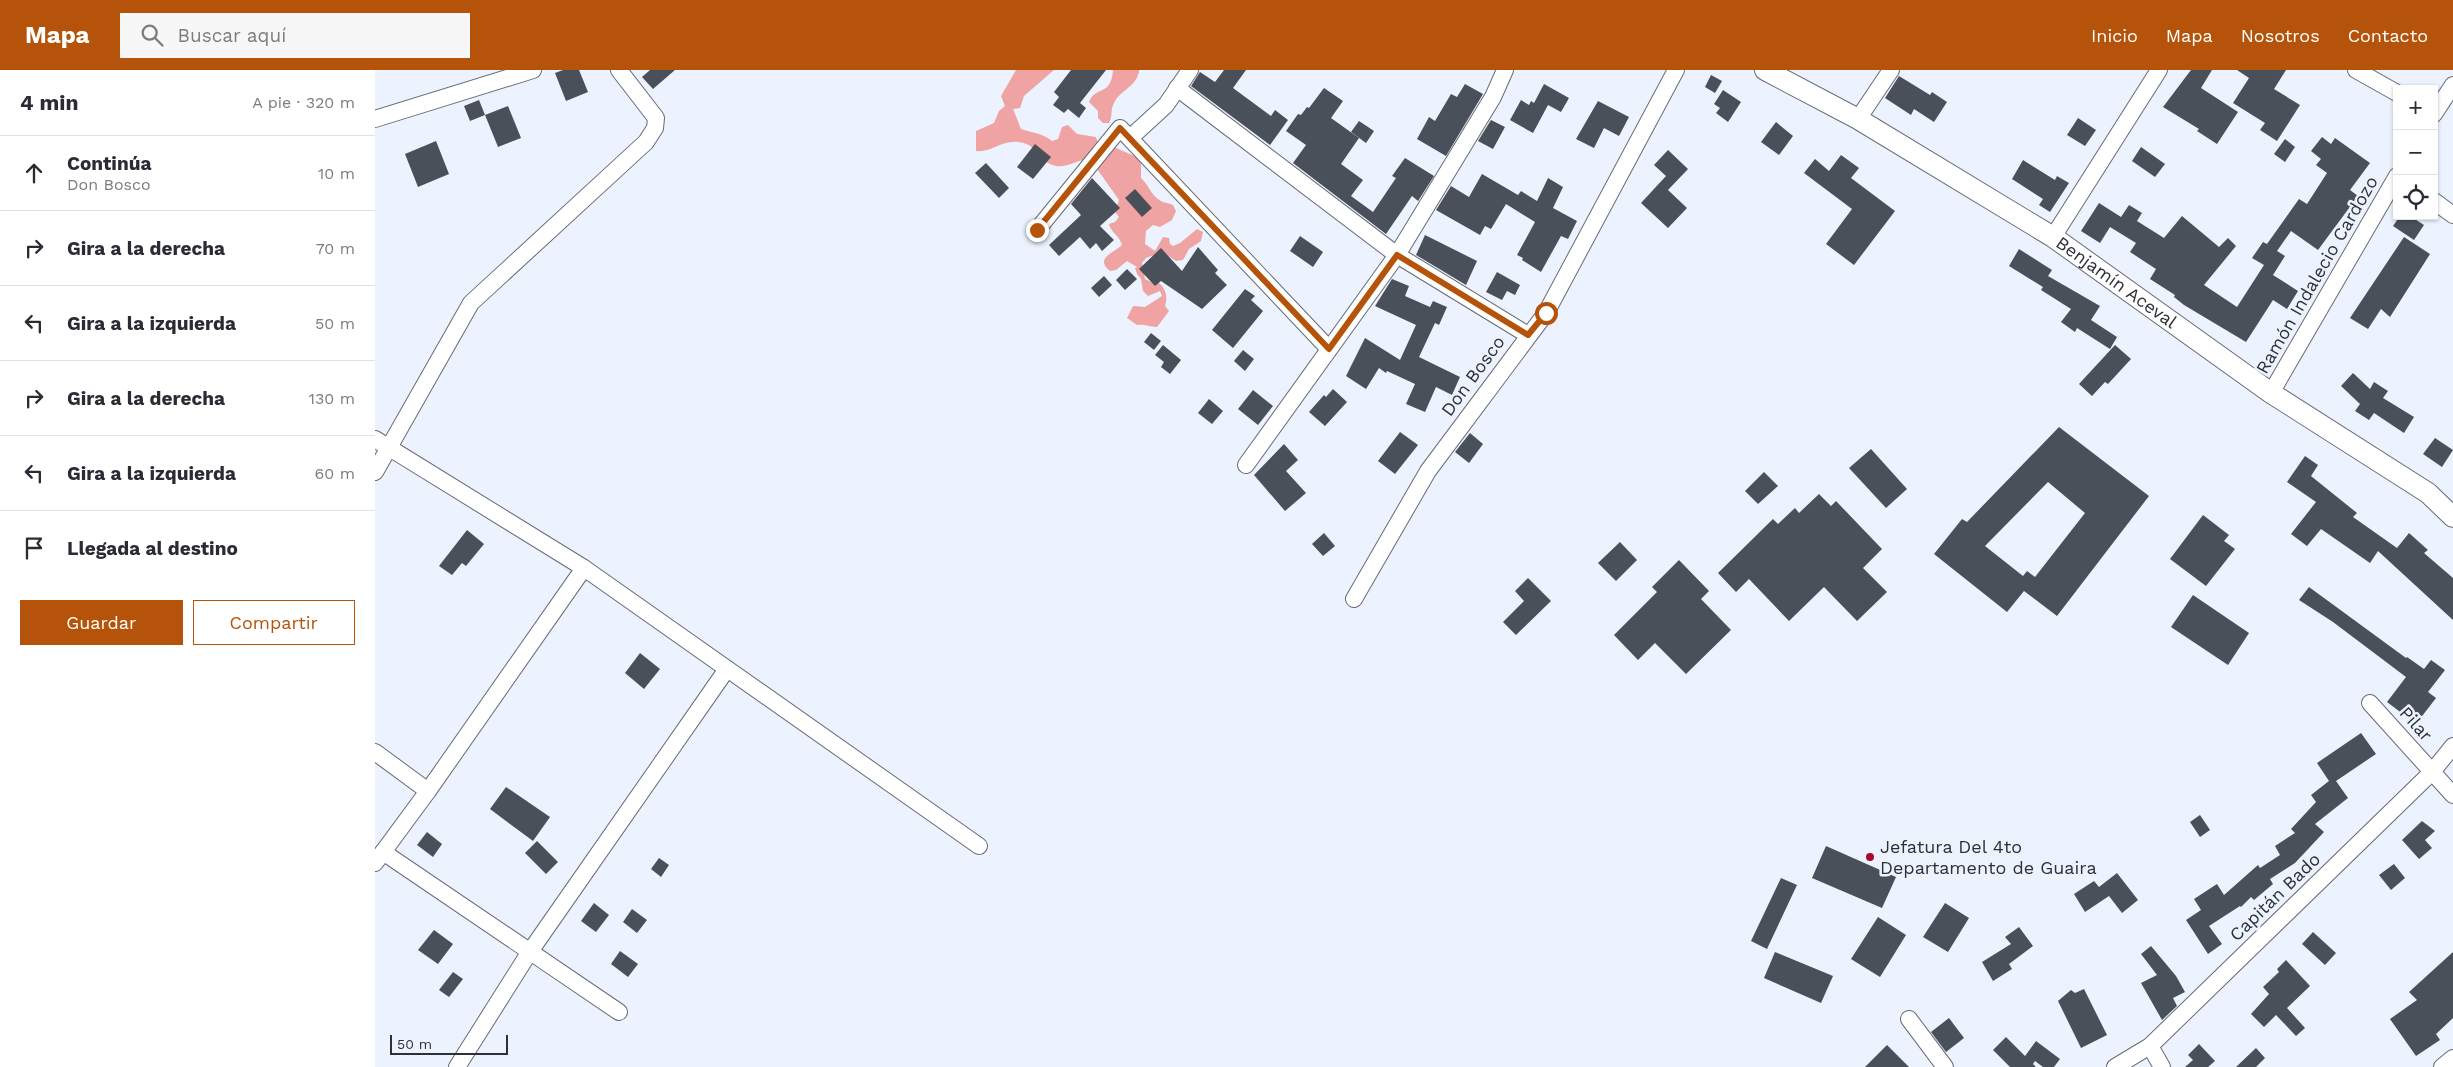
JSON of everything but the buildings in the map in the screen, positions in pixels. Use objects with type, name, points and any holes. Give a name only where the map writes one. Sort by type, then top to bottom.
[{"type":"street","points":[[375,119],[533,70]]},
{"type":"street","points":[[375,472],[390,449],[443,350],[471,303],[646,142],[655,128],[656,118],[619,70]]},
{"type":"street","points":[[1130,138],[1166,105],[1190,70]]},
{"type":"street","points":[[1246,465],[1397,255],[1493,97],[1505,70]]},
{"type":"street","name":"Don Bosco","points":[[1354,599],[1428,472],[1546,313],[1676,70]]},
{"type":"street","name":"Benjamín Aceval","points":[[1765,70],[1859,119],[2053,237],[2271,393],[2428,493],[2453,517]]},
{"type":"street","points":[[1859,119],[1891,70]]},
{"type":"street","points":[[2053,237],[2159,70]]},
{"type":"street","points":[[2356,70],[2393,91]]},
{"type":"street","points":[[2438,108],[2453,86]]},
{"type":"street","points":[[1177,88],[1397,255],[1528,335]]},
{"type":"street","points":[[1037,230],[1120,128],[1329,349]]},
{"type":"street","name":"Ramón Indalecio Cardozo","points":[[2271,393],[2393,183]]},
{"type":"street","points":[[2438,204],[2453,214]]},
{"type":"street","points":[[375,439],[583,568],[979,846]]},
{"type":"street","points":[[583,568],[428,791],[379,858],[619,1012]]},
{"type":"street","points":[[457,1067],[529,953],[727,669]]},
{"type":"street","name":"Pilar","points":[[2370,703],[2453,795]]},
{"type":"street","name":"Capitán Bado","points":[[2115,1067],[2151,1046],[2432,772],[2453,746]]},
{"type":"street","points":[[375,752],[428,791]]},
{"type":"street","points":[[1909,1020],[1945,1067]]},
{"type":"street","points":[[2151,1046],[2162,1067]]},
{"type":"street","points":[[2442,1067],[2453,1058]]},
{"type":"shaded area","points":[[1016,70],[1054,70],[1024,96],[1020,108],[1013,109],[1021,129],[1041,135],[1052,141],[1058,139],[1062,127],[1068,125],[1077,134],[1096,137],[1098,143],[1139,158],[1141,178],[1158,199],[1173,205],[1176,211],[1172,220],[1160,227],[1153,225],[1146,231],[1145,244],[1155,251],[1163,237],[1169,238],[1170,244],[1173,246],[1180,243],[1197,229],[1203,232],[1201,241],[1189,249],[1183,260],[1176,261],[1163,252],[1146,258],[1142,263],[1145,279],[1153,283],[1159,283],[1166,293],[1165,306],[1169,311],[1157,327],[1137,325],[1127,318],[1133,306],[1145,307],[1162,296],[1160,291],[1148,296],[1143,291],[1141,279],[1135,268],[1137,267],[1127,261],[1116,270],[1110,271],[1104,263],[1107,256],[1122,245],[1109,224],[1115,222],[1119,217],[1115,212],[1119,200],[1090,159],[1064,166],[1056,166],[1045,161],[1035,149],[1025,143],[1018,142],[1006,143],[987,150],[976,151],[976,131],[994,123],[999,111],[1005,106],[1001,96]]},
{"type":"shaded area","points":[[1113,70],[1139,70],[1139,72],[1134,82],[1114,103],[1109,123],[1103,123],[1098,118],[1098,111],[1089,102],[1095,94],[1106,88],[1109,84]]},
{"type":"place","name":"Jefatura Del 4to Departamento de Guaira","points":[[1870,857]]},
{"type":"route","points":[[1037,230],[1120,128],[1329,349],[1397,255],[1528,335],[1546,313]]}]
